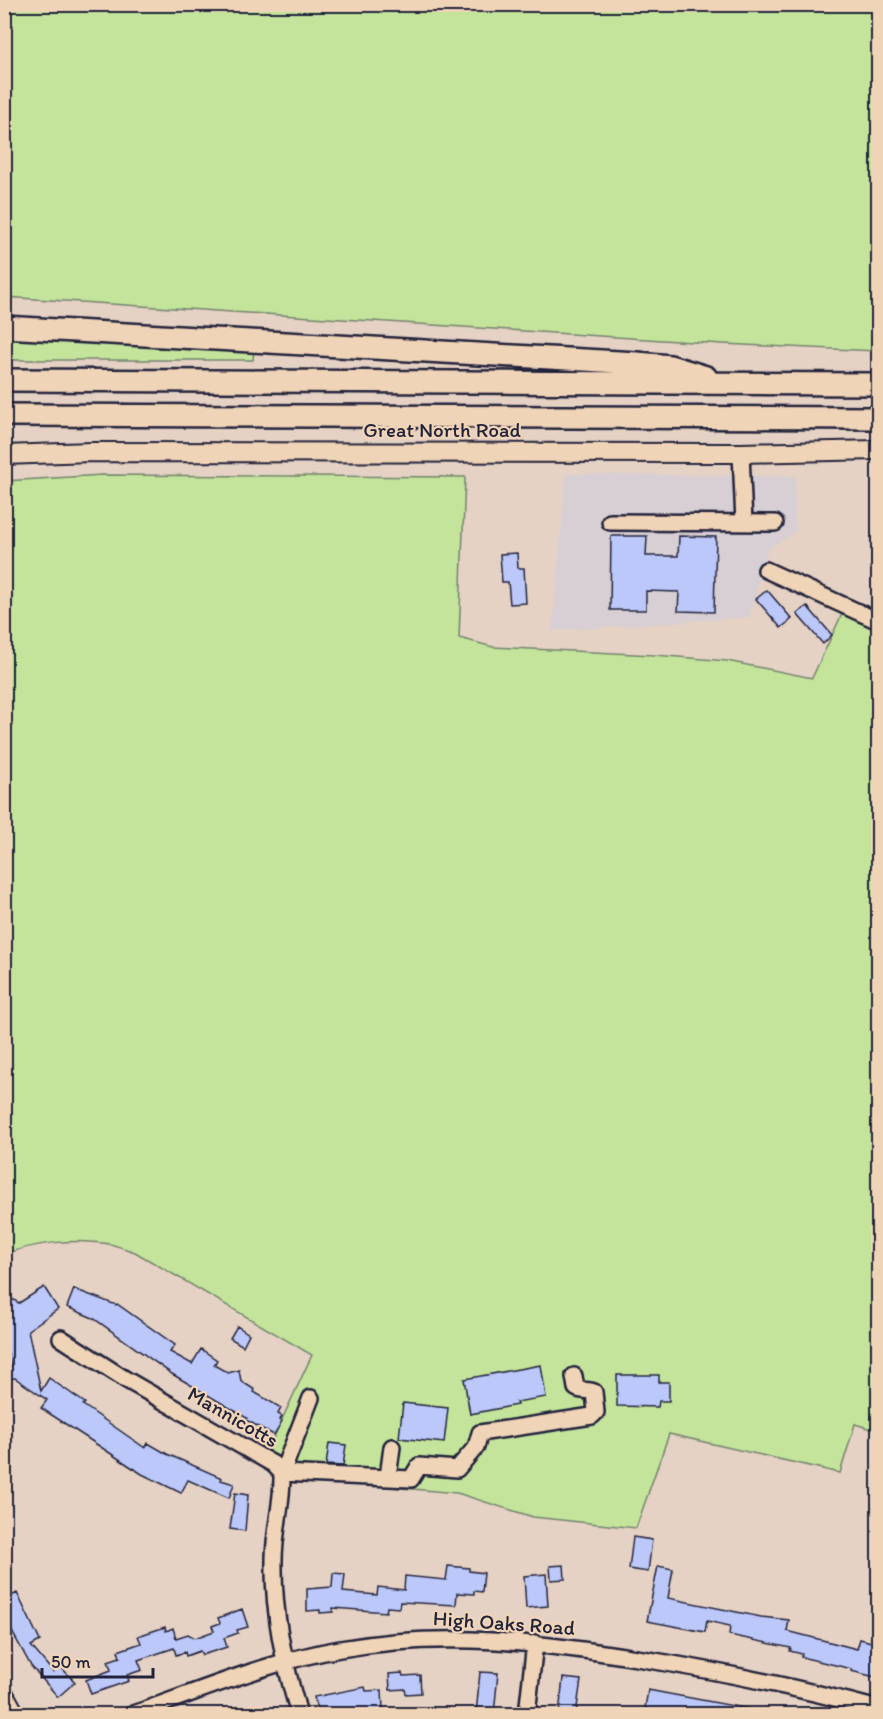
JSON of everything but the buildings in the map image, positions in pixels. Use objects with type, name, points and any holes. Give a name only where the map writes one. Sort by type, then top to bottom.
[{"type":"highway","points":[[4,327],[637,363],[670,366],[730,384]]},
{"type":"highway","points":[[4,380],[879,384]]},
{"type":"highway","points":[[4,415],[879,418]]},
{"type":"main road","name":"Great North Road","points":[[4,455],[91,452],[741,453],[879,450]]},
{"type":"main road","points":[[4,1694],[15,1714]]},
{"type":"street","points":[[741,453],[744,523]]},
{"type":"street","points":[[610,522],[775,523]]},
{"type":"street","points":[[766,570],[879,621]]},
{"type":"street","name":"Mannicotts","points":[[61,1338],[125,1379],[273,1464],[282,1473],[274,1559],[278,1629],[284,1662],[299,1714]]},
{"type":"street","points":[[311,1398],[282,1473],[411,1479],[419,1466],[457,1469],[476,1447],[480,1433],[592,1416],[596,1412],[594,1392],[580,1391],[576,1388],[574,1376]]},
{"type":"street","points":[[388,1477],[392,1448]]},
{"type":"street","name":"High Oaks Road","points":[[133,1714],[284,1662],[338,1649],[385,1642],[454,1639],[535,1643],[717,1671],[802,1689],[879,1709]]},
{"type":"street","points":[[527,1714],[535,1643]]},
{"type":"path","points":[[211,4],[221,12]]},
{"type":"shaded area","points":[[566,474],[795,476],[796,531],[768,549],[749,617],[552,631]]},
{"type":"green space","points":[[4,5],[878,5],[878,351],[723,344],[5,297]]},
{"type":"green space","points":[[4,337],[254,349],[253,360],[5,360]]},
{"type":"green space","points":[[103,475],[465,477],[459,638],[493,647],[727,661],[812,678],[843,612],[878,626],[878,1431],[855,1424],[840,1473],[669,1434],[636,1528],[533,1517],[457,1493],[300,1479],[266,1454],[312,1355],[135,1252],[107,1244],[66,1242],[28,1247],[5,1254],[5,481]]}]
